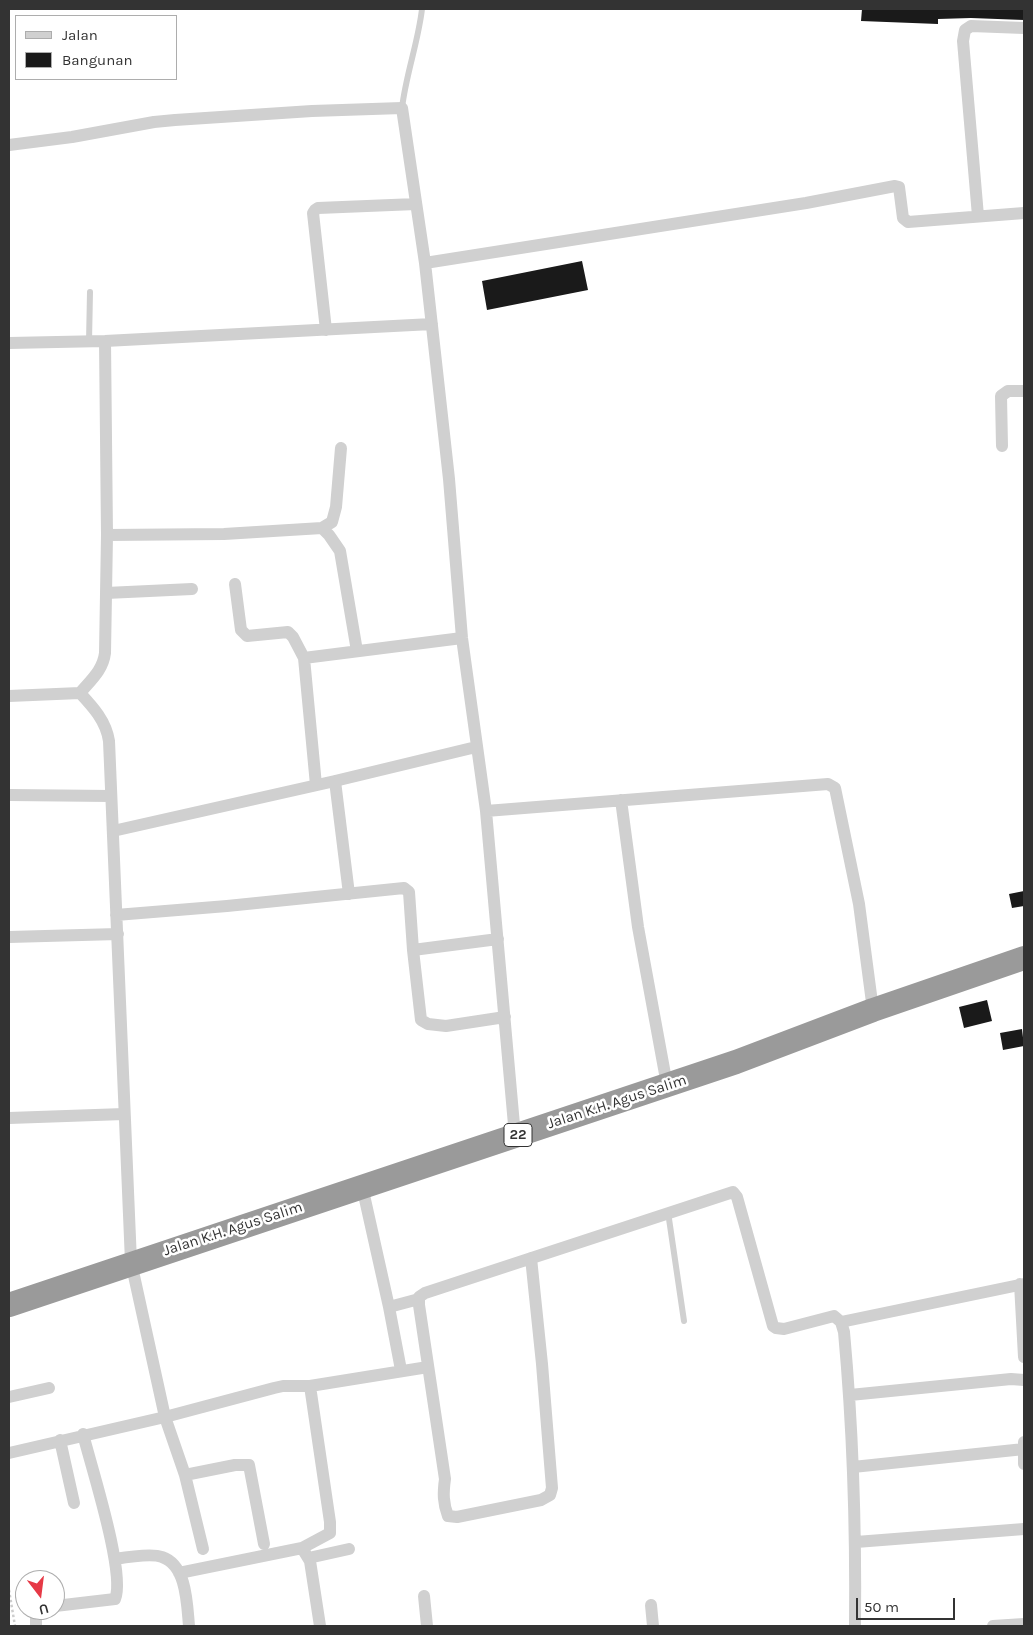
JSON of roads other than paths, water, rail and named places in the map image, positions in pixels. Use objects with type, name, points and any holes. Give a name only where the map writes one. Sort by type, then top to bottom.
[{"type":"highway","name":"Jalan K.H. Agus Salim","points":[[9,1305],[132,1262],[667,1086],[872,1010],[1024,958]]},
{"type":"street","points":[[978,216],[964,42],[966,30],[971,26],[1024,28]]},
{"type":"street","points":[[9,145],[168,120],[312,111],[402,108],[425,263],[449,479],[462,638],[486,811],[515,1136]]},
{"type":"street","points":[[425,263],[832,199],[895,186],[899,186],[903,218],[908,222],[1024,213]]},
{"type":"street","points":[[326,330],[313,213],[315,210],[318,208],[416,204]]},
{"type":"street","points":[[9,343],[89,342],[432,324]]},
{"type":"street","points":[[80,694],[104,663],[107,535],[105,341]]},
{"type":"street","points":[[1002,446],[1001,396],[1008,391],[1024,390]]},
{"type":"street","points":[[107,535],[224,534],[322,528],[332,522],[336,507],[341,448]]},
{"type":"street","points":[[322,528],[340,551],[357,651]]},
{"type":"street","points":[[235,584],[241,630],[244,634],[247,636],[288,632],[293,637],[304,658],[316,785]]},
{"type":"street","points":[[106,593],[192,589]]},
{"type":"street","points":[[304,658],[462,638]]},
{"type":"street","points":[[9,696],[80,694],[97,713],[106,726],[108,733],[132,1262],[164,1417],[185,1475],[204,1549]]},
{"type":"street","points":[[112,831],[476,747]]},
{"type":"street","points":[[335,781],[349,894]]},
{"type":"street","points":[[486,811],[828,784],[832,786],[834,788],[859,904],[872,1010]]},
{"type":"street","points":[[9,795],[112,796]]},
{"type":"street","points":[[621,800],[638,928],[667,1086]]},
{"type":"street","points":[[116,914],[227,906],[404,888],[409,892],[413,950],[422,1020],[428,1024],[446,1026],[505,1017]]},
{"type":"street","points":[[9,937],[118,934]]},
{"type":"street","points":[[413,950],[498,939]]},
{"type":"street","points":[[9,1118],[124,1114]]},
{"type":"street","points":[[362,1186],[389,1307],[400,1370]]},
{"type":"street","points":[[389,1307],[419,1299],[425,1293],[668,1212],[728,1193],[735,1193],[773,1326],[784,1329],[832,1316],[841,1322],[844,1332],[850,1395],[856,1542],[855,1626]]},
{"type":"street","points":[[419,1299],[445,1479],[444,1505],[448,1516],[457,1517],[541,1500],[550,1495],[552,1488],[548,1427],[531,1258]]},
{"type":"street","points":[[841,1322],[1022,1284],[1024,1357]]},
{"type":"street","points":[[9,1452],[164,1417],[283,1386],[310,1386],[428,1367]]},
{"type":"street","points":[[850,1395],[1011,1379],[1024,1380]]},
{"type":"street","points":[[179,1573],[302,1548],[330,1533],[310,1386]]},
{"type":"street","points":[[9,1397],[49,1388]]},
{"type":"street","points":[[65,1605],[114,1600],[117,1594],[115,1559],[83,1434]]},
{"type":"street","points":[[60,1440],[74,1503]]},
{"type":"street","points":[[1024,1440],[1024,1464]]},
{"type":"street","points":[[853,1467],[1024,1449]]},
{"type":"street","points":[[185,1475],[235,1465],[250,1466],[264,1544]]},
{"type":"street","points":[[856,1542],[1024,1529]]},
{"type":"street","points":[[302,1548],[310,1561],[320,1626]]},
{"type":"street","points":[[310,1561],[313,1557],[349,1549]]},
{"type":"street","points":[[115,1559],[136,1556],[162,1556],[175,1564],[184,1584],[189,1626]]},
{"type":"street","points":[[424,1596],[427,1626]]},
{"type":"street","points":[[651,1606],[653,1626]]},
{"type":"street","points":[[993,1626],[1024,1624]]},
{"type":"lane","points":[[402,108],[408,75],[420,30],[422,9]]},
{"type":"lane","points":[[89,342],[90,292]]},
{"type":"lane","points":[[668,1212],[684,1321]]}]
